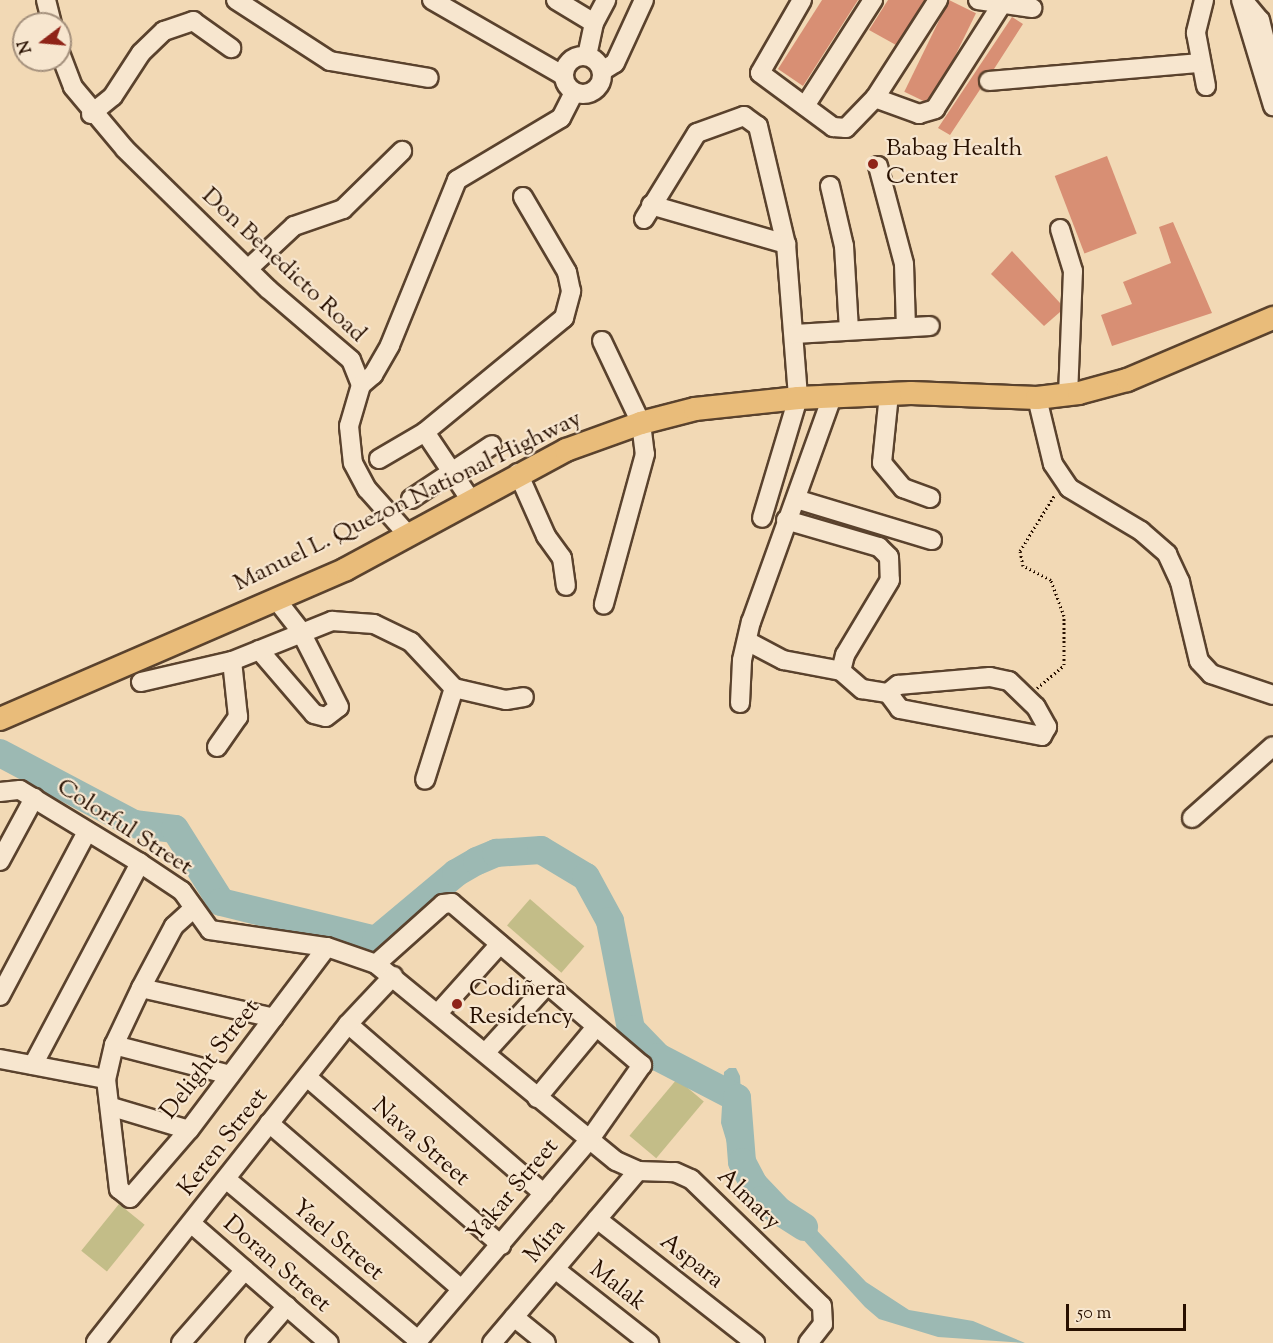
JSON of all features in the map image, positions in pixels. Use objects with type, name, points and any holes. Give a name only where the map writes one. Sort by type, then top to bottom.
[{"type":"main road","name":"Manuel L. Quezon National Highway","points":[[0,719],[276,599],[408,536],[470,499],[566,450],[642,423],[695,410],[798,398],[889,394],[1037,398],[1068,394],[1127,380],[1273,318]]},
{"type":"street","points":[[236,0],[330,61],[429,78]]},
{"type":"street","points":[[432,0],[564,76],[574,93]]},
{"type":"street","points":[[556,0],[594,23]]},
{"type":"street","points":[[587,56],[594,23],[606,0]]},
{"type":"street","points":[[574,93],[595,91],[602,71],[615,63],[644,0]]},
{"type":"street","points":[[802,0],[760,73],[833,127],[846,128],[875,98],[938,0]]},
{"type":"street","points":[[805,106],[873,0]]},
{"type":"street","points":[[978,0],[1032,8]]},
{"type":"street","points":[[1204,0],[1196,33],[1206,86]]},
{"type":"street","points":[[1242,0],[1260,20],[1273,73]]},
{"type":"street","points":[[1242,0],[1272,104]]},
{"type":"street","points":[[875,98],[919,114],[935,108],[1002,4]]},
{"type":"street","points":[[92,114],[118,90],[141,53],[171,28],[193,21],[202,25],[231,48]]},
{"type":"street","points":[[564,76],[569,62],[587,56]]},
{"type":"street","points":[[587,56],[602,71]]},
{"type":"street","points":[[989,81],[1200,63]]},
{"type":"street","name":"Don Benedicto Road","points":[[67,72],[73,87],[92,114],[248,268],[351,360],[361,385]]},
{"type":"street","points":[[1272,104],[1273,82]]},
{"type":"street","points":[[408,536],[367,489],[353,463],[350,426],[361,385],[373,375],[390,345],[457,180],[561,118],[574,93]]},
{"type":"street","points":[[762,518],[798,398],[795,334],[786,244],[762,132],[744,116],[697,133],[648,212],[786,244]]},
{"type":"street","points":[[248,268],[294,226],[342,209],[402,151]]},
{"type":"street","points":[[878,166],[904,264],[906,327]]},
{"type":"street","points":[[830,186],[844,246],[849,329]]},
{"type":"street","points":[[379,459],[425,432],[548,335],[570,305],[567,272],[523,197]]},
{"type":"street","points":[[1060,229],[1073,271],[1068,394]]},
{"type":"street","points":[[795,334],[930,326]]},
{"type":"street","points":[[602,341],[642,423],[645,454],[604,604]]},
{"type":"street","points":[[889,394],[882,463],[903,488],[930,498]]},
{"type":"street","points":[[740,703],[747,641],[786,520],[796,499],[832,397]]},
{"type":"street","points":[[1037,398],[1053,464],[1063,482],[1142,531],[1167,554],[1180,582],[1199,661],[1211,674],[1273,695]]},
{"type":"street","points":[[425,432],[470,499]]},
{"type":"street","points":[[411,499],[492,445]]},
{"type":"street","points":[[518,473],[546,536],[562,558],[566,586]]},
{"type":"street","points":[[796,499],[932,540]]},
{"type":"street","points":[[786,520],[879,547],[889,557],[890,580],[845,655],[841,671]]},
{"type":"street","points":[[260,650],[314,714],[326,717],[339,707],[339,702],[300,630],[276,599]]},
{"type":"street","points":[[141,682],[232,661],[300,630],[332,621],[374,624],[411,642],[453,688],[506,700],[524,697]]},
{"type":"street","points":[[747,641],[783,660],[841,671],[862,689],[888,693],[900,709],[1042,736],[1047,727],[1027,697],[1009,681],[990,677],[898,685],[888,693]]},
{"type":"street","points":[[217,747],[238,717],[232,661]]},
{"type":"street","points":[[425,780],[453,688]]},
{"type":"street","points":[[1192,818],[1273,746]]},
{"type":"street","points":[[0,792],[27,794],[0,861]]},
{"type":"street","name":"Colorful Street","points":[[27,794],[182,891],[210,930],[327,947],[376,964],[439,1012],[537,1098],[616,1161]]},
{"type":"street","points":[[0,996],[87,832]]},
{"type":"street","points":[[33,1065],[140,863]]},
{"type":"street","points":[[376,964],[448,903],[500,944],[596,1027],[537,1098]]},
{"type":"street","points":[[189,1130],[112,1107],[106,1079],[114,1045],[141,988],[174,926],[194,908]]},
{"type":"street","points":[[439,1012],[500,944]]},
{"type":"street","name":"Delight Street","points":[[112,1107],[119,1189],[130,1198],[189,1130],[327,947]]},
{"type":"street","name":"Keren Street","points":[[92,1340],[192,1224],[348,1024],[393,976]]},
{"type":"street","points":[[486,1052],[548,985]]},
{"type":"street","points":[[141,988],[274,1018]]},
{"type":"street","points":[[348,1024],[544,1194]]},
{"type":"street","name":"Yakar Street","points":[[417,1341],[590,1139],[642,1065],[596,1027]]},
{"type":"street","points":[[114,1045],[230,1075]]},
{"type":"street","points":[[0,1059],[106,1079]]},
{"type":"street","name":"Nava Street","points":[[307,1077],[501,1245]]},
{"type":"street","points":[[269,1123],[461,1290]]},
{"type":"street","name":"Almaty","points":[[616,1161],[638,1172],[675,1172],[691,1179],[825,1313],[808,1343]]},
{"type":"street","name":"Mira","points":[[492,1343],[638,1172]]},
{"type":"street","name":"Yael Street","points":[[226,1179],[417,1341]]},
{"type":"street","name":"Aspara","points":[[597,1219],[755,1343]]},
{"type":"street","name":"Doran Street","points":[[192,1224],[329,1343]]},
{"type":"street","name":"Malak","points":[[555,1269],[650,1343]]},
{"type":"street","points":[[181,1343],[245,1270]]},
{"type":"street","points":[[255,1343],[287,1306]]},
{"type":"street","points":[[514,1317],[546,1343]]},
{"type":"path","points":[[1027,697],[1064,665],[1067,656],[1061,602],[1046,575],[1023,566],[1020,551],[1063,482]]},
{"type":"shaded area","points":[[530,899],[584,946],[561,973],[507,925]]},
{"type":"shaded area","points":[[677,1079],[704,1101],[656,1158],[629,1136]]},
{"type":"shaded area","points":[[119,1204],[145,1225],[107,1271],[81,1251]]},
{"type":"water","points":[[729,1068],[736,1068],[740,1076],[744,1146],[749,1159],[866,1282],[909,1310],[973,1321],[1025,1343],[938,1337],[879,1319],[865,1307],[733,1163],[721,1123],[724,1072]]},
{"type":"building","points":[[822,0],[858,0],[803,86],[778,69]]},
{"type":"building","points":[[888,0],[925,0],[896,45],[869,30]]},
{"type":"building","points":[[949,0],[976,13],[931,105],[904,92]]},
{"type":"building","points":[[1012,17],[1023,24],[994,69],[979,76],[981,88],[950,135],[938,128]]},
{"type":"building","points":[[1107,156],[1137,233],[1084,254],[1055,176]]},
{"type":"building","points":[[1173,222],[1212,313],[1112,346],[1101,315],[1132,304],[1123,282],[1171,263],[1159,227]]},
{"type":"building","points":[[1012,251],[1060,303],[1060,312],[1044,326],[991,274]]},
{"type":"waterway","points":[[0,753],[134,824],[175,829],[221,902],[376,940],[456,873],[477,861],[496,853],[541,850],[586,877],[610,921],[631,1029],[658,1057],[737,1098],[742,1162],[762,1200],[804,1227]]},
{"type":"place","name":"Babag Health Center","points":[[873,164]]},
{"type":"place","name":"Codiñera Residency","points":[[457,1004]]}]
